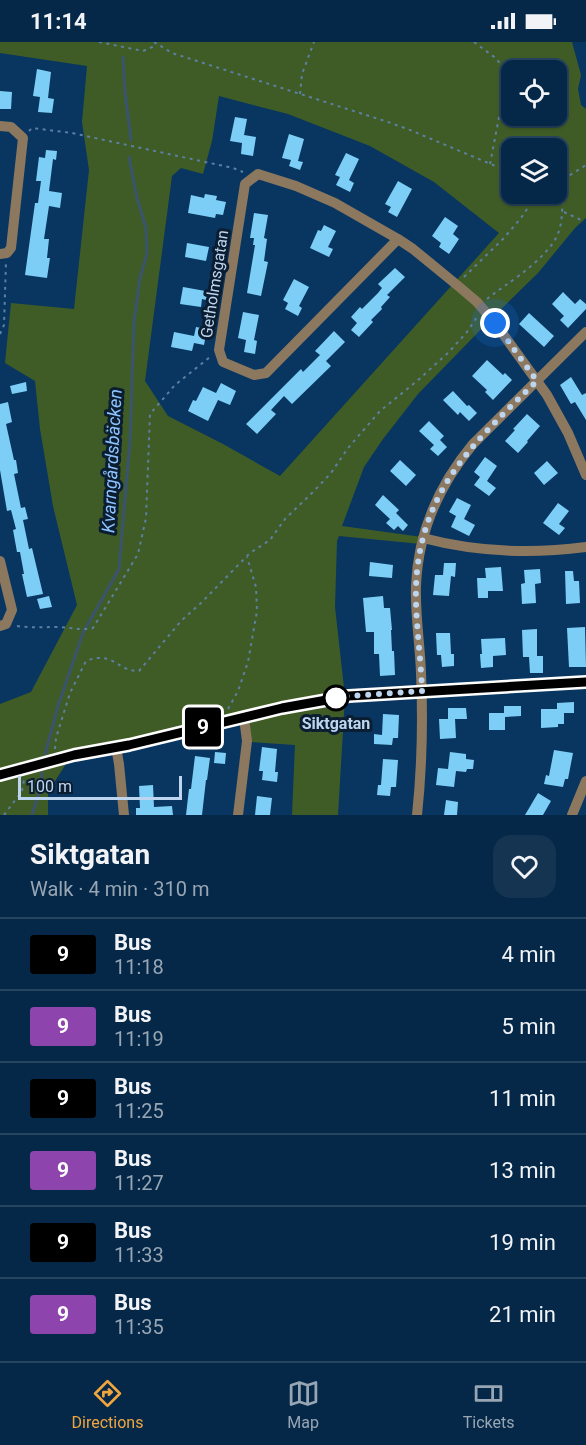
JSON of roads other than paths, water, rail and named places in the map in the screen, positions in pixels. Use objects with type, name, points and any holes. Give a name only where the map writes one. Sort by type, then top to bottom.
[{"type":"street","points":[[0,126],[11,127],[23,138],[11,248],[3,254]]},
{"type":"street","name":"Getholmsgatan","points":[[258,174],[296,186],[335,203],[398,239],[266,373],[254,375],[223,362],[219,350],[245,184],[258,174]]},
{"type":"street","points":[[398,239],[458,285],[495,323],[547,395],[568,433],[586,475]]},
{"type":"street","points":[[417,815],[422,691],[416,588],[423,538],[435,504],[452,472],[473,444],[586,333]]},
{"type":"street","points":[[423,538],[472,547],[506,550],[555,550],[586,547]]},
{"type":"street","points":[[0,561],[12,610],[3,625]]},
{"type":"street","points":[[0,775],[54,760],[282,708],[349,696],[586,682]]},
{"type":"street","points":[[238,815],[247,741],[244,718]]},
{"type":"street","points":[[116,747],[124,815]]},
{"type":"street","points":[[572,815],[586,782]]},
{"type":"waterway","points":[[123,57],[131,140]]},
{"type":"waterway","name":"Kvarngårdsbäcken","points":[[45,754],[59,703],[83,633],[119,569],[130,441],[134,321],[140,278],[147,254],[146,228],[129,157]]},
{"type":"waterway","name":"Kvarngårdsbäcken","points":[[32,815],[42,773]]},
{"type":"place","name":"Siktgatan","points":[[336,698]]}]
